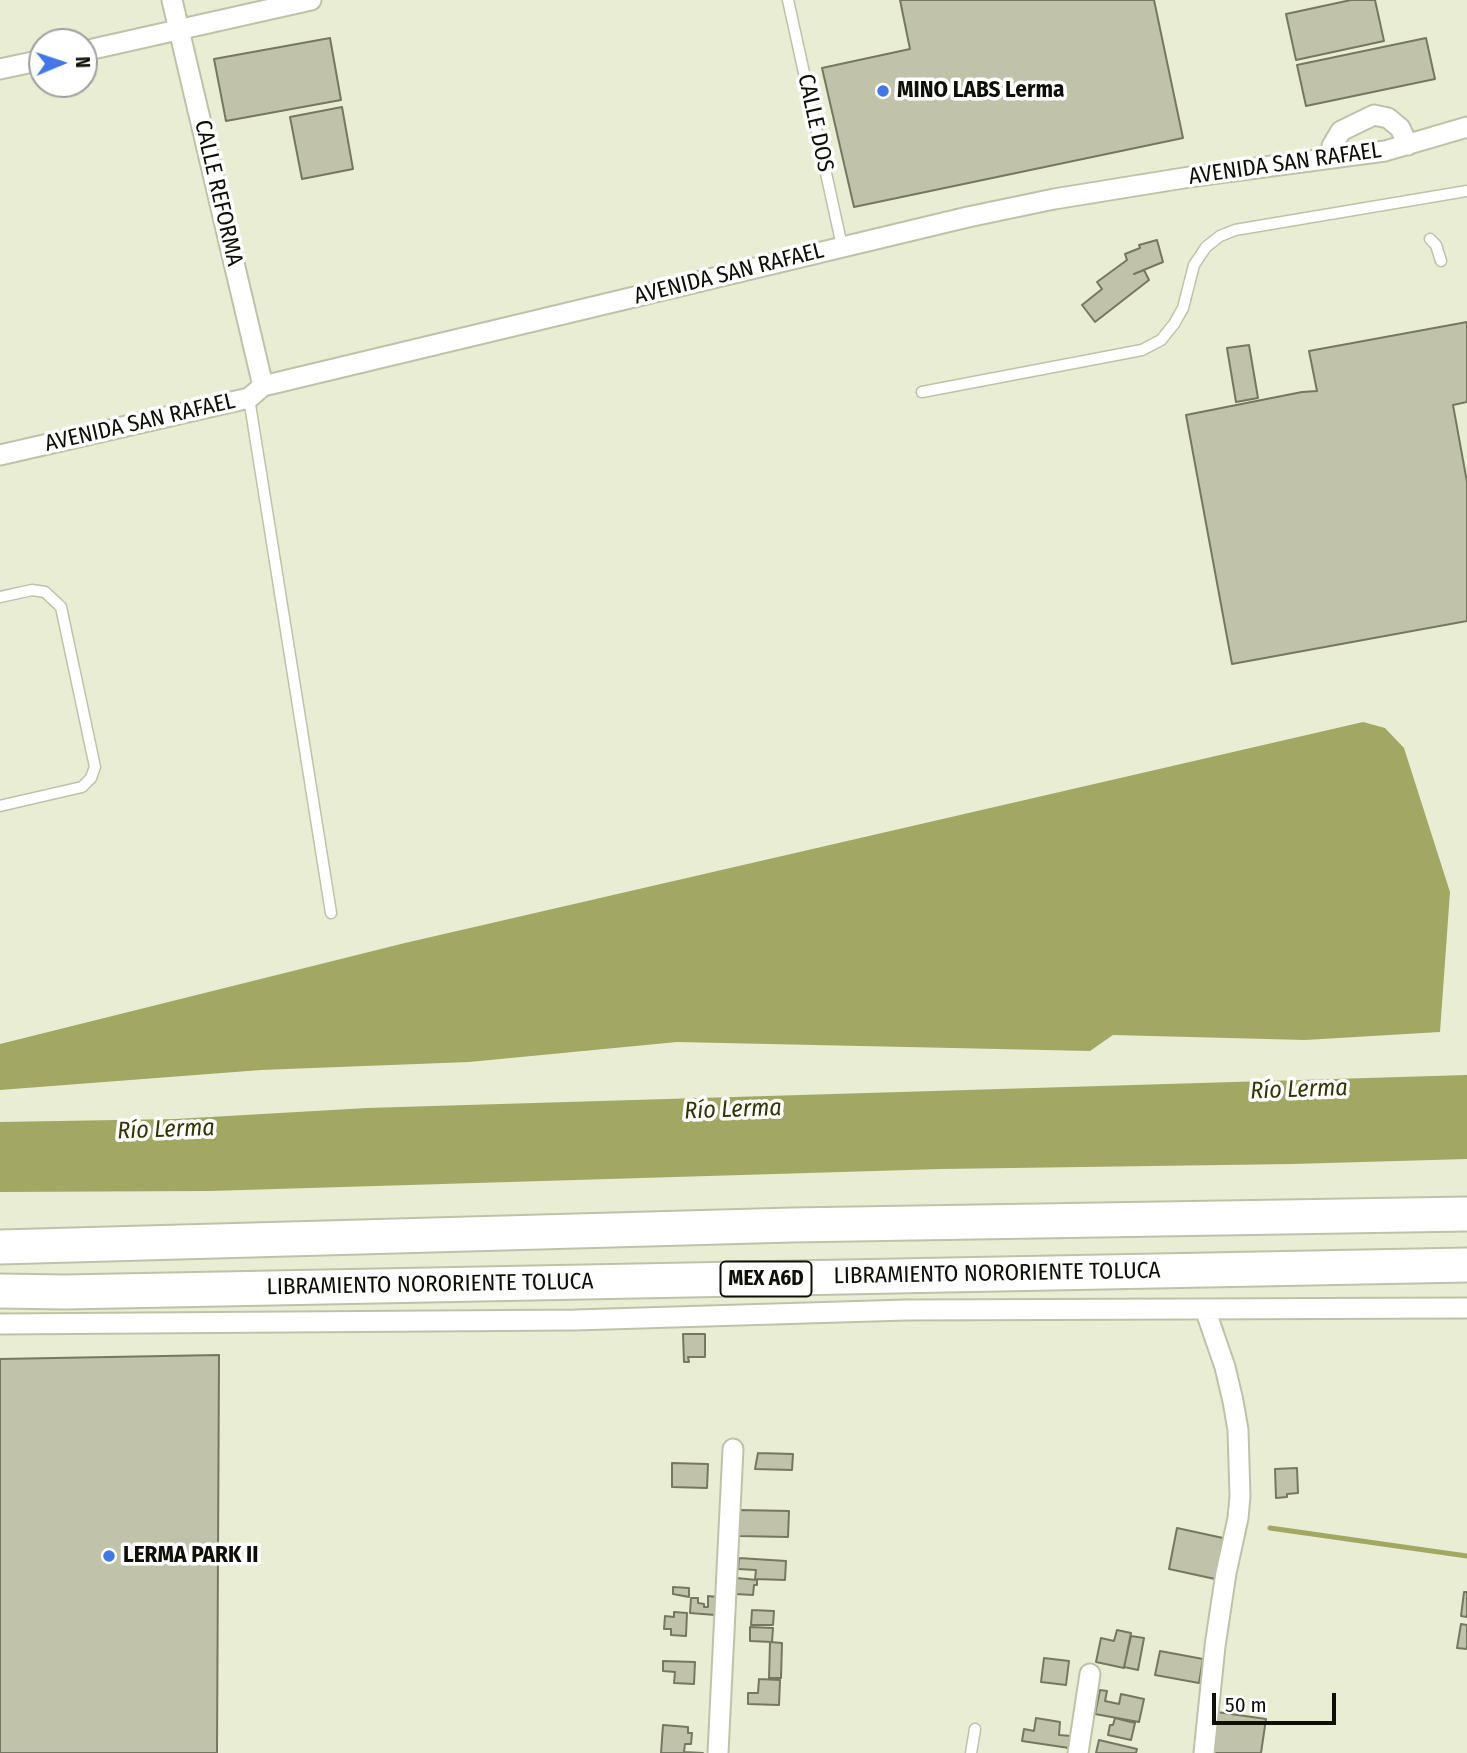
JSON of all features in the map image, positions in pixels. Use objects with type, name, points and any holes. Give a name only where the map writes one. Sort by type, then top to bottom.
[{"type":"highway","points":[[0,1247],[792,1225],[1467,1214]]},
{"type":"highway","points":[[0,1224],[104,1227],[141,1231],[166,1242]]},
{"type":"highway","name":"LIBRAMIENTO NORORIENTE TOLUCA","points":[[0,1291],[65,1292],[1467,1265]]},
{"type":"street","name":"CALLE REFORMA","points":[[172,0],[256,392]]},
{"type":"street","points":[[98,48],[311,0]]},
{"type":"street","points":[[0,69],[28,63]]},
{"type":"street","points":[[1333,159],[1332,146],[1341,131],[1374,115],[1388,118],[1400,128],[1408,145]]},
{"type":"street","name":"AVENIDA SAN RAFAEL","points":[[0,455],[842,246],[1055,200],[1196,176],[1333,159],[1408,145],[1467,127]]},
{"type":"street","points":[[0,1307],[38,1303],[65,1292]]},
{"type":"street","points":[[0,1324],[562,1320],[906,1310],[1467,1308]]},
{"type":"street","points":[[1204,1753],[1215,1646],[1240,1496],[1238,1430],[1233,1401],[1225,1367],[1205,1309]]},
{"type":"street","points":[[718,1753],[733,1449]]},
{"type":"street","points":[[1078,1753],[1090,1674]]},
{"type":"lane","name":"CALLE DOS","points":[[788,0],[842,246]]},
{"type":"lane","points":[[922,392],[1142,349],[1161,340],[1182,308],[1194,265],[1206,247],[1220,236],[1235,230],[1467,191]]},
{"type":"lane","points":[[1430,239],[1436,245],[1441,261]]},
{"type":"lane","points":[[256,392],[331,913]]},
{"type":"lane","points":[[0,597],[32,590],[45,592],[61,607],[95,767],[91,778],[82,787],[0,806]]},
{"type":"lane","points":[[971,1753],[975,1730]]},
{"type":"water","points":[[1363,722],[1385,728],[1404,748],[1450,892],[1440,1032],[1305,1040],[1113,1035],[1090,1051],[677,1042],[469,1062],[261,1070],[0,1090],[0,1044],[405,943]]},
{"type":"water","name":"Río Lerma","points":[[1467,1075],[1467,1159],[941,1169],[210,1191],[0,1192],[0,1122],[175,1119],[367,1108]]},
{"type":"building","points":[[900,0],[1154,0],[1183,138],[854,207],[822,68],[910,49]]},
{"type":"building","points":[[1351,0],[1375,0],[1384,41],[1296,60],[1286,14]]},
{"type":"building","points":[[330,38],[341,100],[226,121],[214,59]]},
{"type":"building","points":[[1426,38],[1435,79],[1306,106],[1297,65]]},
{"type":"building","points":[[342,107],[353,169],[302,179],[290,117]]},
{"type":"building","points":[[1157,240],[1163,262],[1134,274],[1144,270],[1149,280],[1095,322],[1082,305],[1102,289],[1097,282],[1127,260],[1125,254],[1140,248],[1139,245]]},
{"type":"building","points":[[1467,322],[1467,402],[1453,405],[1467,482],[1467,621],[1232,664],[1186,415],[1317,391],[1309,351]]},
{"type":"building","points":[[1249,345],[1258,398],[1236,402],[1227,348]]},
{"type":"building","points":[[683,1334],[705,1334],[705,1357],[688,1357],[689,1362],[684,1362]]},
{"type":"building","name":"LERMA PARK II","points":[[219,1355],[217,1753],[0,1753],[0,1359]]},
{"type":"building","points":[[758,1453],[793,1454],[792,1470],[755,1469]]},
{"type":"building","points":[[672,1463],[708,1464],[707,1488],[672,1487]]},
{"type":"building","points":[[1297,1468],[1298,1493],[1276,1498],[1275,1469]]},
{"type":"building","points":[[739,1510],[789,1511],[788,1537],[739,1536]]},
{"type":"building","points":[[1177,1528],[1223,1538],[1215,1579],[1169,1569]]},
{"type":"building","points":[[739,1558],[786,1561],[785,1580],[755,1579],[756,1570],[738,1569]]},
{"type":"building","points":[[736,1578],[757,1580],[753,1595],[735,1594]]},
{"type":"building","points":[[673,1587],[689,1588],[689,1597],[673,1594]]},
{"type":"building","points":[[1464,1592],[1467,1592],[1467,1617],[1461,1616]]},
{"type":"building","points":[[708,1596],[717,1597],[715,1615],[690,1613],[691,1598],[698,1598],[698,1603],[708,1607]]},
{"type":"building","points":[[752,1610],[774,1611],[773,1625],[751,1625]]},
{"type":"building","points":[[674,1612],[687,1613],[686,1636],[671,1635],[671,1629],[664,1629],[665,1616],[674,1617]]},
{"type":"building","points":[[1461,1624],[1467,1625],[1467,1649],[1457,1648]]},
{"type":"building","points":[[750,1627],[773,1628],[772,1642],[750,1641]]},
{"type":"building","points":[[1117,1630],[1131,1633],[1124,1668],[1096,1662],[1101,1638],[1114,1641]]},
{"type":"building","points":[[1131,1636],[1144,1638],[1138,1670],[1124,1667]]},
{"type":"building","points":[[770,1642],[782,1643],[781,1678],[769,1678]]},
{"type":"building","points":[[1160,1651],[1203,1659],[1199,1683],[1155,1675]]},
{"type":"building","points":[[1044,1658],[1069,1661],[1066,1685],[1041,1682]]},
{"type":"building","points":[[663,1661],[695,1662],[694,1684],[674,1683],[675,1672],[663,1671]]},
{"type":"building","points":[[759,1679],[780,1680],[779,1705],[748,1704],[748,1693],[758,1693]]},
{"type":"building","points":[[1100,1690],[1107,1691],[1105,1701],[1119,1704],[1121,1694],[1144,1699],[1139,1722],[1095,1714]]},
{"type":"building","points":[[1217,1712],[1266,1719],[1261,1753],[1212,1753]]},
{"type":"building","points":[[1036,1718],[1060,1722],[1059,1735],[1071,1736],[1069,1748],[1022,1741],[1024,1729],[1034,1731]]},
{"type":"building","points":[[1115,1718],[1135,1723],[1131,1740],[1108,1735]]},
{"type":"building","points":[[663,1725],[688,1727],[688,1733],[692,1733],[691,1744],[685,1744],[684,1752],[703,1753],[661,1753]]},
{"type":"building","points":[[1099,1740],[1137,1749],[1136,1753],[1096,1753]]},
{"type":"waterway","points":[[1270,1528],[1467,1556]]},
{"type":"place","name":"MINO LABS Lerma","points":[[883,91]]},
{"type":"place","name":"LERMA PARK II","points":[[109,1556]]}]
